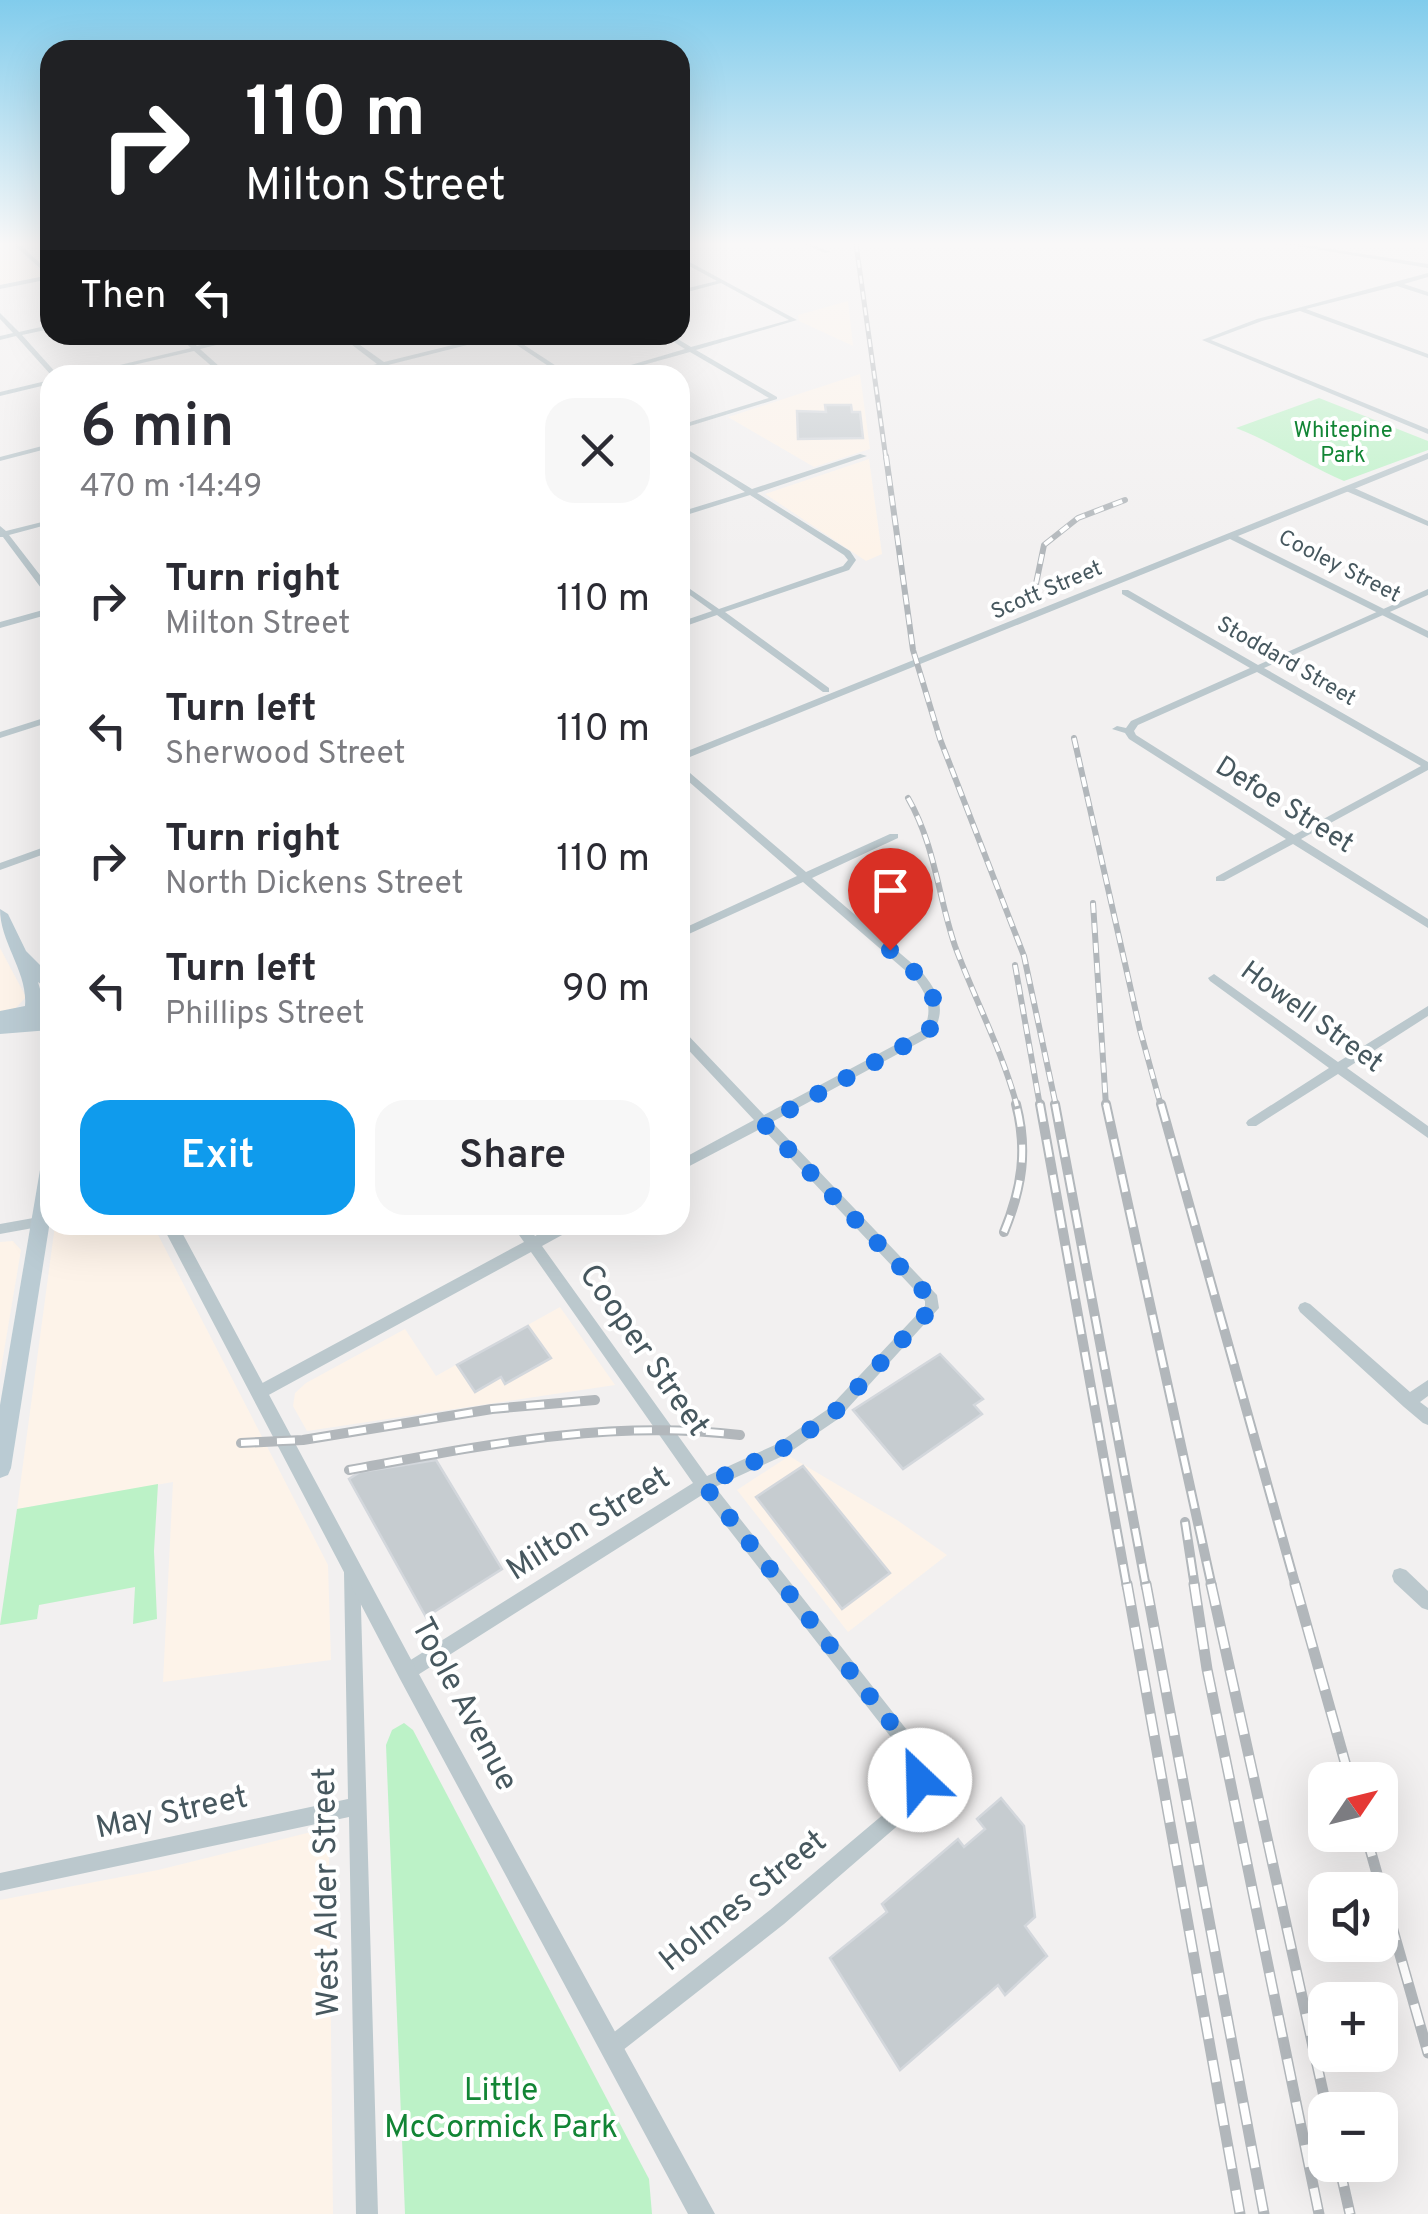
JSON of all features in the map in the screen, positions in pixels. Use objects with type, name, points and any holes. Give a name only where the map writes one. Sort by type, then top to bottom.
[{"type":"main road","points":[[0,914],[22,954],[40,1011]]},
{"type":"main road","points":[[22,954],[40,974]]},
{"type":"main road","points":[[0,1017],[40,1017]]},
{"type":"main road","points":[[0,1028],[40,1018]]},
{"type":"main road","points":[[0,1468],[40,1217]]},
{"type":"street","points":[[124,365],[199,347]]},
{"type":"street","points":[[358,347],[382,365],[453,347]]},
{"type":"street","points":[[523,347],[551,365]]},
{"type":"street","points":[[688,347],[775,398],[690,424]]},
{"type":"street","points":[[637,365],[702,347]]},
{"type":"street","points":[[1224,347],[1428,432]]},
{"type":"street","points":[[196,348],[215,365]]},
{"type":"street","points":[[0,394],[40,384]]},
{"type":"street","points":[[0,459],[40,449]]},
{"type":"street","points":[[690,453],[846,552],[852,561],[846,568],[690,622]]},
{"type":"street","points":[[690,512],[863,456]]},
{"type":"street","name":"Scott Street","points":[[690,754],[828,694],[1428,456]]},
{"type":"street","points":[[1349,489],[1428,524]]},
{"type":"street","points":[[40,524],[1,532],[40,581]]},
{"type":"street","name":"Cooley Street","points":[[1231,536],[1428,636]]},
{"type":"street","points":[[690,591],[828,694]]},
{"type":"street","name":"Stoddard Street","points":[[1125,592],[1428,766]]},
{"type":"street","points":[[1256,667],[1428,592]]},
{"type":"street","points":[[0,626],[40,614]]},
{"type":"street","name":"Defoe Street","points":[[1256,667],[1123,730],[1428,924]]},
{"type":"street","points":[[0,735],[40,722]]},
{"type":"street","points":[[1220,878],[1428,766]]},
{"type":"street","points":[[690,777],[927,985],[936,1008],[927,1033],[690,1161]]},
{"type":"street","points":[[690,929],[894,836]]},
{"type":"street","points":[[0,866],[40,852]]},
{"type":"street","name":"Howell Street","points":[[1214,978],[1428,1134]]},
{"type":"street","points":[[1252,1123],[1428,1010]]},
{"type":"street","points":[[690,1045],[764,1124]]},
{"type":"street","name":"Milton Street","points":[[407,1672],[704,1485],[782,1449],[833,1414],[932,1308],[932,1300],[764,1124]]},
{"type":"street","points":[[0,1229],[39,1222]]},
{"type":"street","name":"Toole Avenue","points":[[175,1235],[407,1672],[702,2214]]},
{"type":"street","name":"Cooper Street","points":[[526,1235],[704,1485],[912,1750],[920,1780],[913,1800]]},
{"type":"street","points":[[260,1392],[550,1235]]},
{"type":"street","points":[[1305,1308],[1428,1418]]},
{"type":"street","points":[[1410,1402],[1428,1387]]},
{"type":"street","name":"West Alder Street","points":[[352,1568],[367,2214]]},
{"type":"street","points":[[1400,1576],[1428,1602]]},
{"type":"street","name":"Holmes Street","points":[[611,2047],[777,1917],[913,1800]]},
{"type":"street","name":"May Street","points":[[0,1882],[357,1806]]},
{"type":"shaded area","points":[[860,374],[870,449],[814,467],[728,417]]},
{"type":"shaded area","points":[[869,459],[882,554],[866,561],[765,494]]},
{"type":"shaded area","points":[[0,948],[26,997],[16,1008],[0,1014]]},
{"type":"shaded area","points":[[54,1235],[158,1235],[328,1565],[331,1660],[163,1682],[173,1482],[17,1509]]},
{"type":"shaded area","points":[[13,1241],[21,1250],[0,1375],[0,1242]]},
{"type":"shaded area","points":[[560,1307],[615,1385],[307,1431],[293,1406],[295,1393],[306,1383],[405,1329],[436,1376]]},
{"type":"shaded area","points":[[789,1456],[897,1520],[947,1555],[848,1632],[737,1490]]},
{"type":"shaded area","points":[[319,1830],[327,1837],[329,1848],[333,2214],[0,2214],[0,1900],[158,1870]]},
{"type":"green space","name":"Whitepine Park","points":[[1319,398],[1428,441],[1428,450],[1344,481],[1236,428]]},
{"type":"green space","points":[[158,1484],[154,1551],[157,1619],[133,1624],[135,1587],[39,1605],[37,1619],[0,1625],[17,1509]]},
{"type":"green space","name":"Little McCormick Park","points":[[404,1723],[413,1730],[649,2179],[652,2214],[405,2214],[386,1745],[392,1730]]},
{"type":"building","points":[[825,405],[851,405],[852,412],[860,412],[863,438],[798,439],[797,411],[826,412]]},
{"type":"building","points":[[528,1326],[551,1358],[505,1384],[501,1377],[475,1392],[457,1365]]},
{"type":"building","points":[[940,1354],[983,1399],[974,1405],[982,1414],[903,1469],[853,1410]]},
{"type":"building","points":[[436,1460],[502,1569],[426,1617],[349,1479],[360,1472]]},
{"type":"building","points":[[803,1466],[890,1573],[842,1609],[756,1497]]},
{"type":"building","points":[[1001,1798],[1024,1826],[1035,1917],[1025,1926],[1047,1956],[1005,1995],[998,1985],[900,2070],[830,1958],[887,1912],[882,1904],[958,1839],[964,1847],[985,1829],[977,1819]]},
{"type":"railway","points":[[870,347],[886,459]]},
{"type":"railway","points":[[886,456],[913,650],[940,739],[1024,956],[1056,1106]]},
{"type":"railway","points":[[1032,603],[1044,545],[1078,518],[1125,500]]},
{"type":"railway","points":[[1074,738],[1161,1106]]},
{"type":"railway","points":[[908,798],[930,852],[955,946],[1017,1106]]},
{"type":"railway","points":[[1093,903],[1106,1106]]},
{"type":"railway","points":[[1015,965],[1040,1106]]},
{"type":"railway","points":[[1004,1232],[1021,1169],[1022,1137],[1016,1104]]},
{"type":"railway","points":[[1040,1104],[1127,1587]]},
{"type":"railway","points":[[1055,1104],[1146,1587]]},
{"type":"railway","points":[[1106,1104],[1212,1587]]},
{"type":"railway","points":[[1161,1104],[1296,1587]]},
{"type":"railway","points":[[241,1443],[303,1440],[492,1409],[595,1400]]},
{"type":"railway","points":[[349,1470],[495,1444],[592,1433],[641,1430],[740,1435]]},
{"type":"railway","points":[[1185,1522],[1195,1587]]},
{"type":"railway","points":[[1127,1584],[1240,2214]]},
{"type":"railway","points":[[1146,1584],[1264,2214]]},
{"type":"railway","points":[[1194,1584],[1207,1669],[1319,2214]]},
{"type":"railway","points":[[1211,1584],[1323,2092]]},
{"type":"railway","points":[[1295,1584],[1345,1762]]},
{"type":"railway","points":[[1371,1852],[1428,2053]]},
{"type":"railway","points":[[1343,2182],[1350,2214]]},
{"type":"route","points":[[890,950],[927,985],[936,1008],[933,1025],[927,1033],[764,1124],[932,1300],[932,1308],[833,1414],[782,1449],[704,1485],[912,1750],[920,1780]]}]
